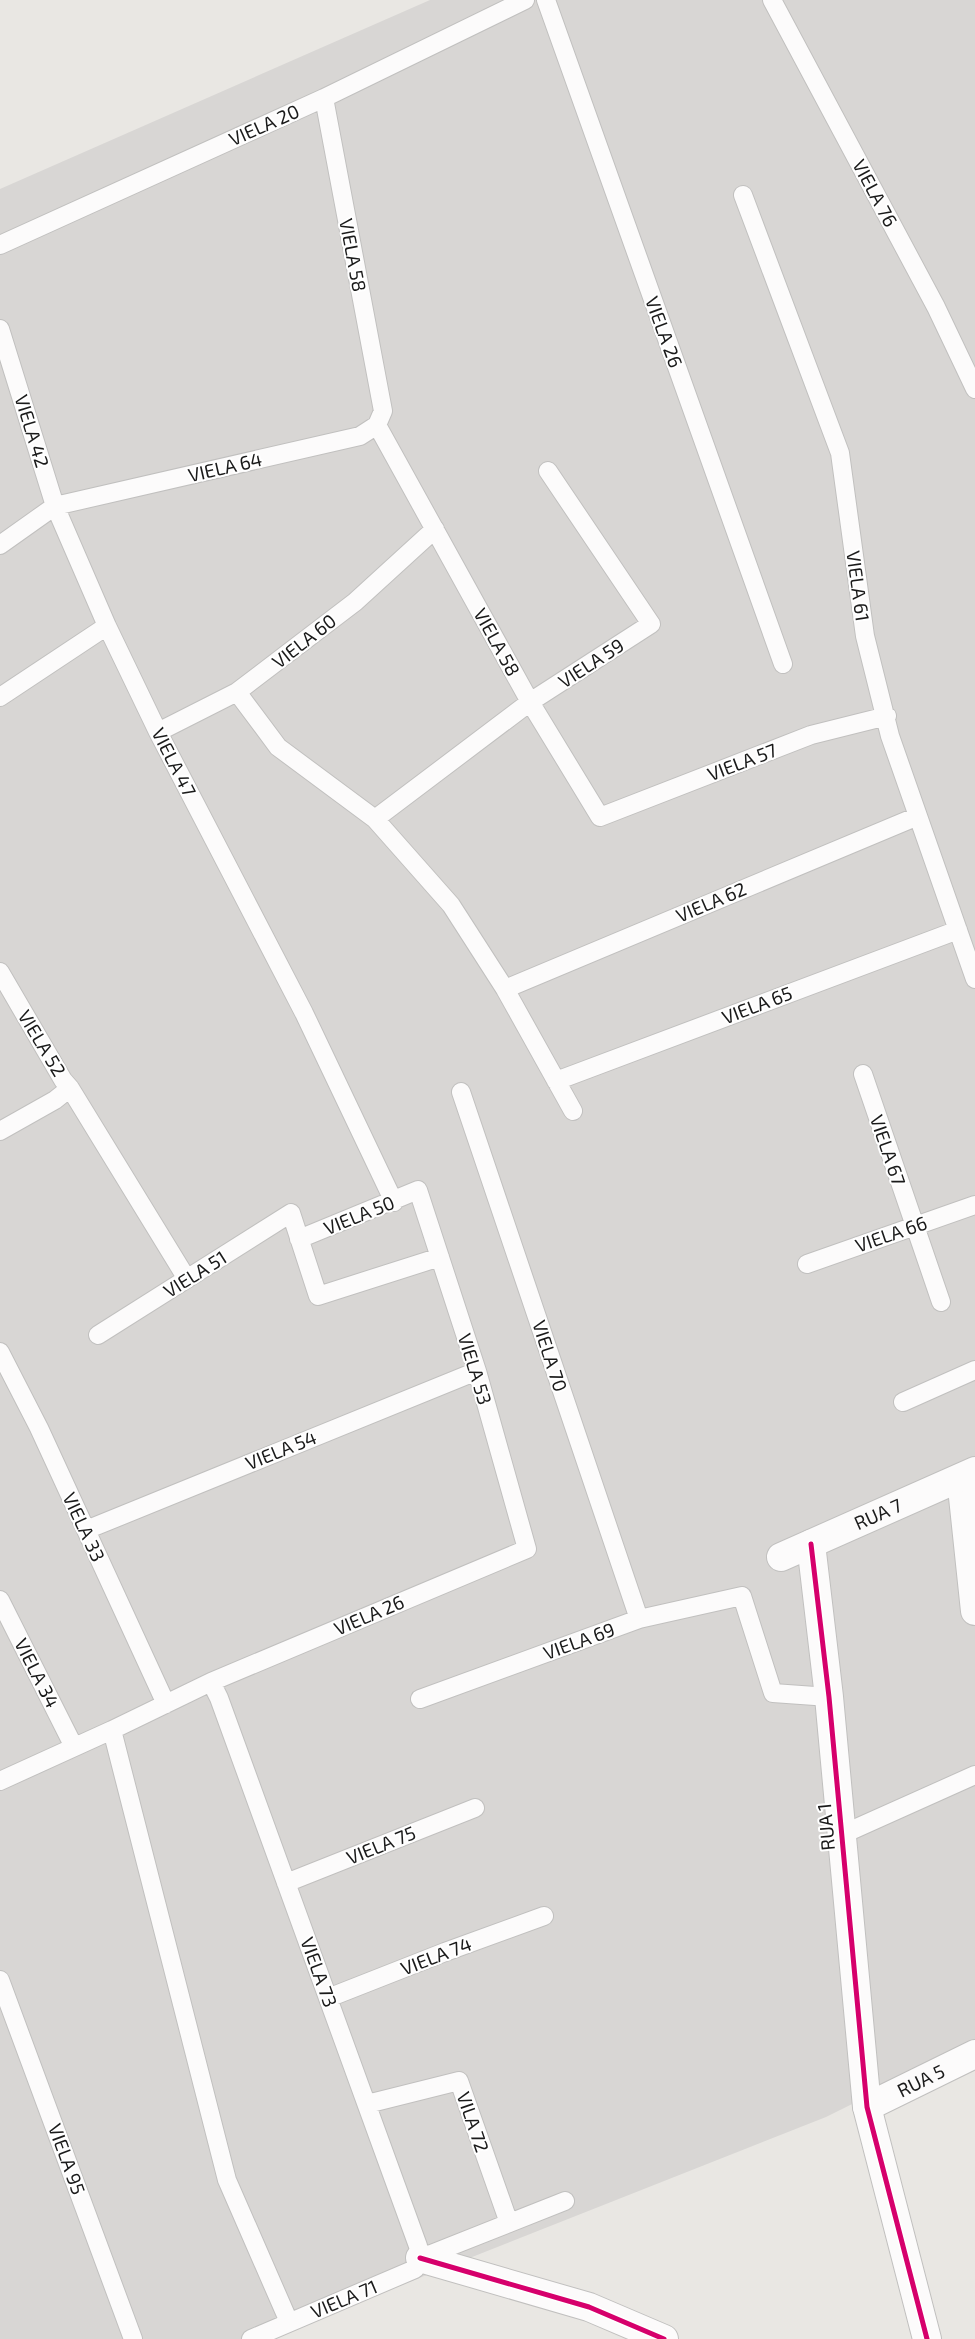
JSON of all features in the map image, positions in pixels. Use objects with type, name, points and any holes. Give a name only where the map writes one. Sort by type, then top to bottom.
[{"type":"street","name":"RUA 7","points":[[782,1557],[968,1475]]},
{"type":"street","points":[[968,1475],[975,1611]]},
{"type":"street","name":"RUA 1","points":[[812,1544],[829,1697],[867,2107],[927,2339]]},
{"type":"street","name":"RUA 5","points":[[867,2107],[975,2054]]},
{"type":"street","points":[[419,2252],[589,2307],[664,2339]]},
{"type":"lane","name":"VIELA 20","points":[[0,244],[324,98],[525,0]]},
{"type":"lane","name":"VIELA 26","points":[[546,0],[782,664]]},
{"type":"lane","name":"VIELA 76","points":[[772,0],[936,307],[975,389]]},
{"type":"lane","name":"VIELA 58","points":[[324,98],[380,418],[435,529],[530,702],[600,817]]},
{"type":"lane","name":"VIELA 61","points":[[742,195],[840,453],[865,636],[887,716],[890,736],[975,979]]},
{"type":"lane","name":"VIELA 42","points":[[0,329],[55,506]]},
{"type":"lane","name":"VIELA 64","points":[[55,506],[360,436],[380,418]]},
{"type":"lane","name":"VIELA 59","points":[[375,819],[530,702],[652,624],[548,471]]},
{"type":"lane","points":[[0,545],[55,506]]},
{"type":"lane","name":"VIELA 47","points":[[55,506],[107,626],[158,732],[304,1013],[394,1202]]},
{"type":"lane","name":"VIELA 60","points":[[158,732],[237,692],[355,602],[435,529]]},
{"type":"lane","points":[[0,697],[107,626]]},
{"type":"lane","points":[[237,692],[278,747],[375,819],[452,905],[505,989],[572,1111]]},
{"type":"lane","name":"VIELA 57","points":[[600,817],[811,735],[887,716]]},
{"type":"lane","name":"VIELA 62","points":[[505,989],[918,816]]},
{"type":"lane","name":"VIELA 65","points":[[556,1081],[958,930]]},
{"type":"lane","name":"VIELA 52","points":[[0,972],[63,1080],[70,1088],[187,1279]]},
{"type":"lane","name":"VIELA 67","points":[[862,1074],[941,1302]]},
{"type":"lane","points":[[0,1131],[55,1100],[70,1088]]},
{"type":"lane","name":"VIELA 70","points":[[462,1092],[639,1619]]},
{"type":"lane","name":"VIELA 50","points":[[299,1239],[394,1202],[418,1190]]},
{"type":"lane","name":"VIELA 53","points":[[418,1190],[477,1371],[527,1549]]},
{"type":"lane","name":"VIELA 66","points":[[807,1264],[975,1205]]},
{"type":"lane","name":"VIELA 51","points":[[98,1335],[291,1213],[299,1239]]},
{"type":"lane","points":[[299,1239],[318,1296],[440,1257]]},
{"type":"lane","name":"VIELA 33","points":[[0,1352],[39,1428],[166,1704]]},
{"type":"lane","points":[[903,1402],[975,1370]]},
{"type":"lane","name":"VIELA 54","points":[[86,1530],[477,1371]]},
{"type":"lane","name":"VIELA 26","points":[[0,1781],[211,1682],[527,1549]]},
{"type":"lane","name":"VIELA 69","points":[[420,1699],[639,1619],[742,1596],[772,1692],[829,1697]]},
{"type":"lane","name":"VIELA 34","points":[[0,1600],[74,1747]]},
{"type":"lane","name":"VIELA 73","points":[[211,1682],[219,1698],[419,2252]]},
{"type":"lane","points":[[112,1730],[227,2180],[289,2322]]},
{"type":"lane","points":[[842,1834],[975,1775]]},
{"type":"lane","name":"VIELA 75","points":[[286,1883],[475,1808]]},
{"type":"lane","name":"VIELA 74","points":[[328,1998],[544,1916]]},
{"type":"lane","name":"VIELA 95","points":[[0,1980],[133,2339]]},
{"type":"lane","name":"VILA 72","points":[[367,2104],[459,2081],[509,2223]]},
{"type":"lane","points":[[419,2252],[509,2223],[565,2201]]},
{"type":"lane","name":"VIELA 71","points":[[252,2339],[415,2269],[419,2252]]},
{"type":"shaded area","points":[[430,0],[975,0],[975,2043],[826,2117],[265,2339],[0,2339],[0,189]]},
{"type":"cycle path","points":[[811,1544],[829,1697],[867,2107],[927,2339]]},
{"type":"cycle path","points":[[420,2258],[589,2307],[664,2339]]}]
